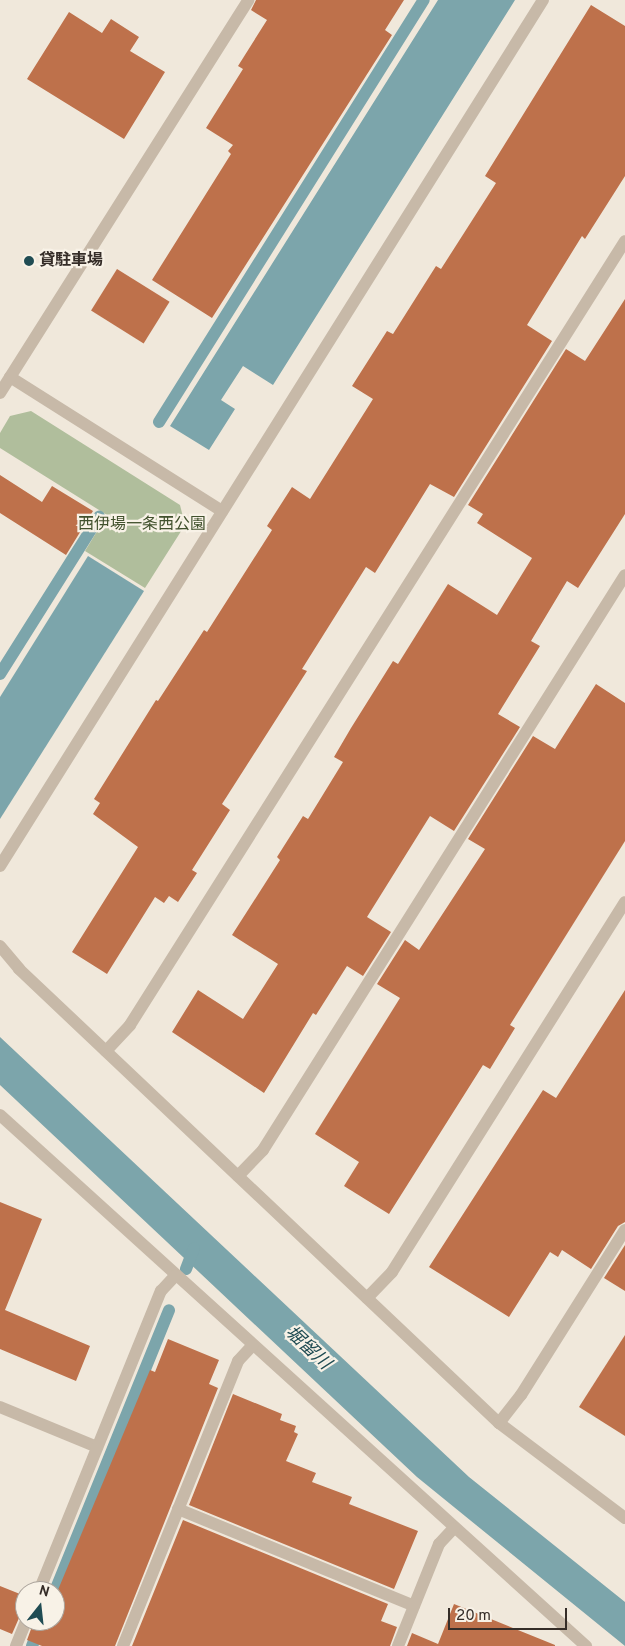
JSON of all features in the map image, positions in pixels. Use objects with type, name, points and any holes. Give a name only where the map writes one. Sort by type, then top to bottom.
[{"type":"street","points":[[0,393],[248,0]]},
{"type":"street","points":[[0,866],[544,0]]},
{"type":"street","points":[[106,1051],[130,1025],[625,241]]},
{"type":"street","points":[[10,377],[222,511]]},
{"type":"street","points":[[238,1176],[262,1150],[625,576]]},
{"type":"street","points":[[367,1298],[392,1272],[625,902]]},
{"type":"street","points":[[0,946],[19,969],[499,1424],[625,1518]]},
{"type":"street","points":[[0,1116],[453,1529],[586,1646]]},
{"type":"street","points":[[499,1424],[521,1395],[625,1230]]},
{"type":"street","points":[[43,1581],[161,1291],[175,1276]]},
{"type":"street","points":[[122,1646],[238,1361],[252,1346]]},
{"type":"street","points":[[0,1407],[97,1447]]},
{"type":"street","points":[[178,1509],[414,1606]]},
{"type":"street","points":[[398,1646],[440,1544],[453,1529]]},
{"type":"street","points":[[16,1646],[22,1631]]},
{"type":"green space","name":"西伊場一条西公園","points":[[31,411],[180,505],[185,525],[145,588],[85,551],[107,515],[0,448],[0,433],[10,416]]},
{"type":"water","points":[[438,0],[515,0],[273,385],[243,366],[221,400],[235,409],[209,450],[170,426]]},
{"type":"water","points":[[88,556],[144,591],[0,819],[0,697]]},
{"type":"water","name":"堀留川","points":[[0,1037],[469,1477],[625,1602],[625,1646],[417,1477],[0,1085]]},
{"type":"building","points":[[256,0],[404,0],[385,30],[392,35],[212,318],[152,280],[231,154],[228,151],[233,145],[206,128],[243,69],[238,66],[267,20],[251,10]]},
{"type":"building","points":[[591,5],[625,26],[625,176],[585,239],[582,236],[527,325],[552,341],[454,497],[430,484],[375,573],[366,567],[302,669],[307,671],[222,804],[230,810],[192,870],[197,873],[178,902],[169,896],[164,903],[155,897],[107,974],[72,952],[138,847],[93,814],[100,803],[94,799],[156,700],[158,701],[204,630],[207,632],[272,530],[267,526],[292,487],[310,499],[373,399],[352,386],[387,331],[393,334],[436,266],[441,269],[496,183],[485,176]]},
{"type":"building","points":[[69,12],[102,33],[111,19],[139,37],[130,51],[165,72],[124,139],[27,79]]},
{"type":"building","points":[[117,269],[170,302],[144,343],[91,311]]},
{"type":"building","points":[[625,299],[625,514],[578,588],[567,581],[531,641],[540,646],[498,714],[520,727],[454,831],[430,816],[367,917],[391,932],[363,976],[347,966],[316,1015],[313,1013],[264,1093],[172,1032],[198,990],[243,1019],[278,964],[232,935],[280,860],[277,857],[303,816],[308,819],[343,762],[334,757],[351,728],[393,661],[398,664],[448,584],[497,615],[532,558],[477,523],[483,514],[468,505],[566,349],[585,361]]},
{"type":"building","points":[[0,475],[42,502],[52,486],[93,511],[66,555],[0,513]]},
{"type":"building","points":[[596,684],[625,703],[625,841],[510,1025],[515,1028],[490,1069],[483,1065],[389,1214],[344,1186],[359,1162],[315,1134],[400,998],[377,984],[405,940],[419,950],[485,849],[468,839],[533,736],[555,749]]},
{"type":"building","points":[[625,990],[625,1222],[618,1226],[591,1269],[562,1250],[558,1257],[550,1252],[509,1317],[429,1267],[543,1090],[556,1098]]},
{"type":"building","points":[[0,1202],[42,1219],[5,1310],[90,1346],[76,1381],[0,1349]]},
{"type":"building","points":[[625,1245],[625,1291],[604,1278]]},
{"type":"building","points":[[625,1335],[625,1436],[579,1407]]},
{"type":"building","points":[[168,1339],[219,1360],[209,1384],[218,1388],[115,1646],[42,1646],[27,1640],[30,1631],[65,1631],[65,1581],[62,1581],[150,1370],[155,1372]]},
{"type":"building","points":[[233,1394],[282,1414],[280,1420],[296,1426],[294,1432],[298,1434],[286,1461],[316,1473],[312,1482],[352,1497],[349,1504],[418,1531],[394,1589],[189,1505]]},
{"type":"building","points":[[183,1520],[388,1604],[381,1621],[397,1627],[390,1646],[132,1646]]},
{"type":"building","points":[[0,1586],[15,1592],[15,1627],[12,1634],[0,1629]]},
{"type":"building","points":[[454,1604],[555,1646],[407,1646],[412,1633],[438,1644]]},
{"type":"waterway","points":[[159,422],[424,0]]},
{"type":"waterway","points":[[0,674],[99,517]]},
{"type":"waterway","points":[[186,1269],[194,1248]]},
{"type":"waterway","points":[[59,1581],[169,1310]]},
{"type":"waterway","points":[[32,1646],[38,1631]]},
{"type":"place","name":"貸駐車場","points":[[29,261]]}]
